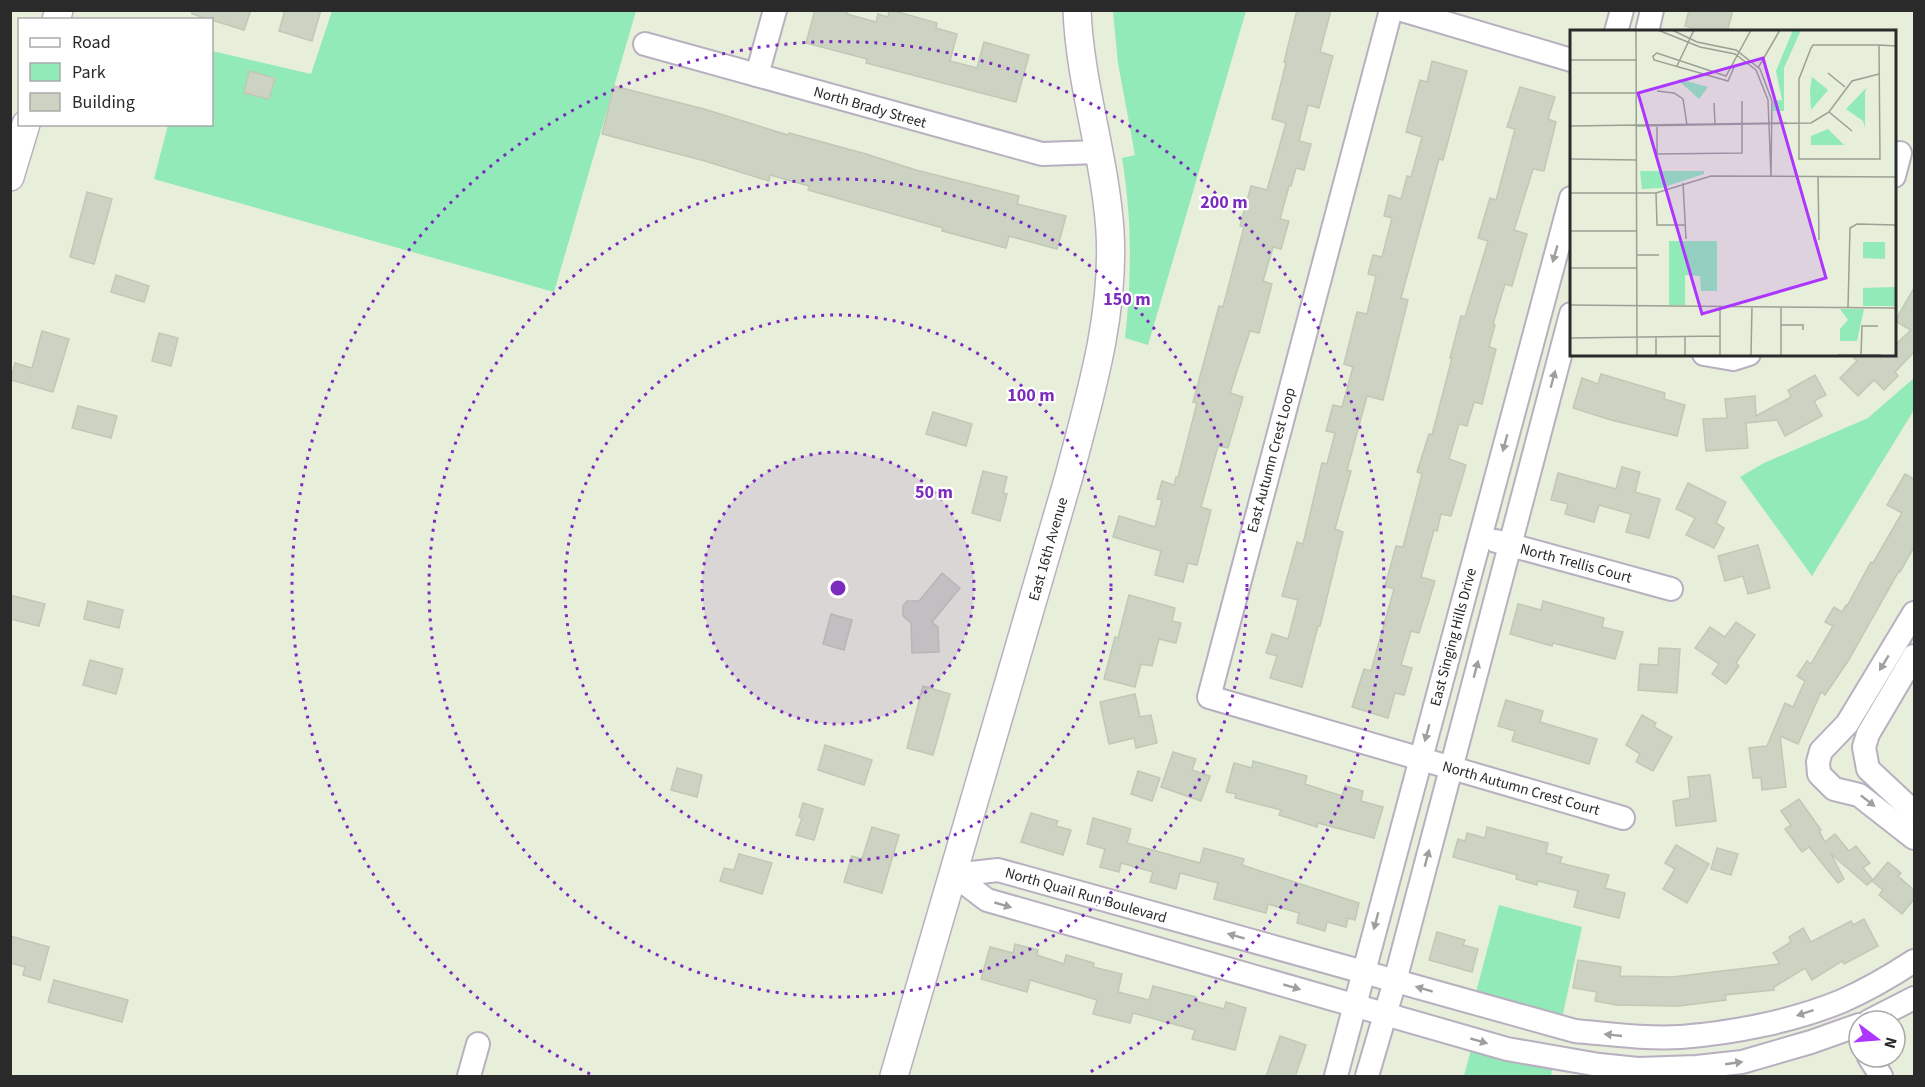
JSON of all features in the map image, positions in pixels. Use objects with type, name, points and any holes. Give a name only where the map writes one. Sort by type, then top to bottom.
[{"type":"street","points":[[757,75],[775,10]]},
{"type":"street","name":"East 16th Avenue","points":[[894,1077],[1068,476],[1090,395],[1105,327],[1110,269],[1110,232],[1107,200],[1079,46],[1077,10]]},
{"type":"street","name":"East Autumn Crest Loop","points":[[1391,10],[1209,697],[1420,758]]},
{"type":"street","points":[[1402,10],[1570,60]]},
{"type":"street","points":[[1617,30],[1622,10]]},
{"type":"street","points":[[1647,30],[1652,10]]},
{"type":"street","name":"North Brady Street","points":[[645,44],[1042,154],[1098,152]]},
{"type":"street","points":[[12,167],[25,126]]},
{"type":"street","points":[[1895,169],[1900,153]]},
{"type":"street","name":"East Singing Hills Drive","points":[[1336,1077],[1353,1005],[1570,202]]},
{"type":"street","points":[[1540,309],[1570,317]]},
{"type":"street","name":"East Singing Hills Drive","points":[[1367,1077],[1395,981],[1570,321]]},
{"type":"street","points":[[1716,356],[1733,359],[1743,356]]},
{"type":"street","name":"North Trellis Court","points":[[1480,537],[1671,589]]},
{"type":"street","points":[[1914,613],[1847,724],[1821,751],[1818,762],[1819,774],[1834,789],[1859,795],[1914,838]]},
{"type":"street","points":[[1914,656],[1868,734],[1864,747],[1864,758],[1868,769],[1914,812]]},
{"type":"street","name":"North Autumn Crest Court","points":[[1420,758],[1623,818]]},
{"type":"street","name":"North Quail Run Boulevard","points":[[954,875],[998,870],[1575,1031],[1630,1036],[1680,1037],[1730,1030],[1797,1016],[1841,1001],[1914,961]]},
{"type":"street","points":[[954,875],[987,900],[1507,1049],[1557,1059],[1638,1069],[1697,1067],[1742,1062],[1847,1031]]},
{"type":"street","points":[[1894,1009],[1914,998]]},
{"type":"street","points":[[1841,1001],[1847,1009]]},
{"type":"street","points":[[469,1077],[478,1044]]},
{"type":"green space","points":[[332,11],[636,11],[554,292],[154,179],[168,126],[213,126],[213,51],[311,74]]},
{"type":"green space","points":[[1113,11],[1246,11],[1148,345],[1125,338],[1130,248],[1128,203],[1122,158],[1135,155],[1118,63]]},
{"type":"green space","points":[[1914,378],[1914,410],[1812,576],[1740,477],[1764,463],[1868,418]]},
{"type":"green space","points":[[1499,905],[1582,927],[1562,1018],[1475,996]]},
{"type":"green space","points":[[1472,1046],[1552,1069],[1551,1076],[1464,1076]]},
{"type":"building","points":[[192,10],[251,10],[244,30],[213,20],[213,18],[192,14]]},
{"type":"building","points":[[285,10],[321,10],[312,41],[279,31]]},
{"type":"building","points":[[815,10],[848,10],[847,14],[876,22],[878,14],[888,17],[889,10],[891,10],[937,23],[936,28],[957,34],[950,61],[977,68],[984,42],[1029,55],[1016,102],[866,63],[867,59],[806,43]]},
{"type":"building","points":[[1297,10],[1331,10],[1320,52],[1333,56],[1319,108],[1308,105],[1299,141],[1311,144],[1304,170],[1296,168],[1291,186],[1289,186],[1280,219],[1289,221],[1281,249],[1273,247],[1263,281],[1272,284],[1259,333],[1250,331],[1230,393],[1243,397],[1228,448],[1218,446],[1201,507],[1211,510],[1197,565],[1188,563],[1183,582],[1155,575],[1161,551],[1113,537],[1119,516],[1155,527],[1162,500],[1157,499],[1162,481],[1174,485],[1178,477],[1197,403],[1193,402],[1219,306],[1223,307],[1244,227],[1240,226],[1251,186],[1267,190],[1286,123],[1272,119]]},
{"type":"building","points":[[1689,10],[1733,10],[1728,30],[1698,30],[1685,26]]},
{"type":"building","points":[[1432,61],[1467,71],[1443,160],[1439,159],[1401,298],[1408,300],[1383,400],[1367,396],[1347,470],[1351,471],[1335,529],[1343,532],[1320,626],[1318,626],[1302,687],[1270,678],[1277,656],[1266,653],[1272,634],[1288,639],[1298,600],[1282,596],[1297,542],[1303,544],[1322,463],[1327,464],[1335,433],[1326,431],[1333,405],[1342,407],[1353,367],[1344,364],[1357,312],[1367,314],[1376,276],[1368,274],[1373,255],[1382,257],[1392,218],[1384,216],[1389,195],[1401,199],[1407,176],[1411,177],[1422,137],[1406,132],[1420,80],[1427,82]]},
{"type":"building","points":[[249,71],[275,78],[269,99],[244,93]]},
{"type":"building","points":[[614,86],[704,109],[788,135],[789,133],[866,154],[916,170],[1019,196],[1017,204],[1066,216],[1057,249],[1009,236],[1006,248],[808,190],[809,186],[770,175],[769,181],[705,161],[602,134]]},
{"type":"building","points":[[1520,87],[1555,97],[1548,119],[1556,122],[1544,171],[1533,169],[1514,230],[1527,234],[1512,286],[1505,284],[1493,324],[1495,325],[1489,347],[1496,349],[1482,404],[1474,402],[1467,426],[1459,424],[1449,459],[1466,465],[1451,516],[1441,514],[1437,531],[1434,530],[1421,577],[1435,581],[1419,633],[1411,631],[1401,665],[1412,668],[1404,695],[1395,693],[1388,718],[1352,707],[1364,669],[1371,671],[1394,589],[1385,586],[1396,546],[1403,547],[1422,474],[1417,472],[1429,434],[1432,435],[1461,316],[1465,317],[1488,241],[1478,238],[1490,198],[1496,200],[1515,129],[1507,127]]},
{"type":"building","points":[[87,192],[112,199],[94,264],[70,257]]},
{"type":"building","points":[[116,275],[149,286],[144,302],[111,292]]},
{"type":"building","points":[[1914,288],[1914,352],[1895,372],[1898,376],[1884,390],[1874,380],[1858,396],[1840,378],[1857,361],[1852,356],[1895,356],[1895,345],[1911,330],[1895,321]]},
{"type":"building","points":[[42,331],[69,339],[53,392],[11,380],[15,363],[32,368]]},
{"type":"building","points":[[159,333],[178,338],[171,366],[152,361]]},
{"type":"building","points":[[1601,374],[1665,393],[1664,399],[1685,405],[1677,436],[1573,408],[1582,378],[1598,384]]},
{"type":"building","points":[[1815,375],[1826,395],[1814,401],[1822,416],[1785,436],[1777,420],[1746,423],[1748,448],[1706,451],[1703,419],[1727,418],[1725,399],[1755,396],[1756,416],[1791,397],[1788,390]]},
{"type":"building","points":[[78,406],[117,416],[111,438],[72,428]]},
{"type":"building","points":[[933,412],[972,424],[966,446],[926,434]]},
{"type":"building","points":[[1622,467],[1640,472],[1635,492],[1660,499],[1649,538],[1626,532],[1631,514],[1599,505],[1594,522],[1565,514],[1568,504],[1551,500],[1558,473],[1616,489]]},
{"type":"building","points":[[983,471],[1007,477],[1003,493],[1007,494],[1000,521],[972,513]]},
{"type":"building","points":[[1905,474],[1914,479],[1914,547],[1848,661],[1825,695],[1821,692],[1798,744],[1780,736],[1786,787],[1762,790],[1761,778],[1753,778],[1749,748],[1767,746],[1785,703],[1793,707],[1805,681],[1797,676],[1807,661],[1811,664],[1833,626],[1825,622],[1834,607],[1842,612],[1847,606],[1902,513],[1887,505]]},
{"type":"building","points":[[1688,483],[1726,502],[1716,523],[1724,528],[1714,548],[1686,535],[1695,518],[1676,509]]},
{"type":"building","points":[[1758,545],[1770,588],[1748,594],[1743,576],[1725,581],[1718,556]]},
{"type":"building","points":[[942,573],[960,588],[932,622],[938,627],[939,652],[912,653],[911,623],[903,616],[903,606],[907,601],[919,601]]},
{"type":"building","points":[[10,595],[45,604],[39,626],[10,619]]},
{"type":"building","points":[[1129,595],[1175,608],[1172,621],[1181,623],[1176,643],[1159,639],[1152,666],[1141,664],[1135,687],[1104,679]]},
{"type":"building","points":[[88,601],[123,610],[119,628],[84,619]]},
{"type":"building","points":[[1543,601],[1604,618],[1602,627],[1623,632],[1615,659],[1553,643],[1552,646],[1510,634],[1518,604],[1541,610]]},
{"type":"building","points":[[831,614],[852,620],[844,650],[823,644]]},
{"type":"building","points":[[1736,622],[1755,635],[1736,663],[1739,666],[1726,684],[1712,674],[1719,664],[1695,648],[1710,627],[1725,637]]},
{"type":"building","points":[[1659,648],[1680,649],[1677,693],[1638,690],[1640,664],[1658,665]]},
{"type":"building","points":[[90,660],[123,669],[116,694],[83,685]]},
{"type":"building","points":[[923,686],[950,694],[933,755],[907,748]]},
{"type":"building","points":[[1135,694],[1140,717],[1151,715],[1157,743],[1136,748],[1134,738],[1109,744],[1100,702]]},
{"type":"building","points":[[1506,700],[1543,711],[1540,722],[1597,739],[1589,764],[1512,741],[1515,731],[1498,726]]},
{"type":"building","points":[[1642,715],[1656,723],[1654,727],[1672,737],[1653,771],[1636,762],[1640,754],[1626,745]]},
{"type":"building","points":[[825,745],[872,760],[864,785],[818,770]]},
{"type":"building","points":[[1173,752],[1196,759],[1192,770],[1210,776],[1201,801],[1161,787]]},
{"type":"building","points":[[1253,761],[1307,776],[1305,784],[1342,796],[1345,786],[1363,791],[1361,801],[1383,807],[1374,838],[1318,823],[1317,827],[1279,815],[1281,810],[1235,798],[1236,794],[1226,792],[1234,763],[1252,768]]},
{"type":"building","points":[[677,768],[702,775],[697,797],[671,790]]},
{"type":"building","points":[[1138,771],[1160,778],[1152,801],[1131,794]]},
{"type":"building","points":[[1710,775],[1716,821],[1676,826],[1673,801],[1690,798],[1688,777]]},
{"type":"building","points":[[1799,799],[1821,830],[1819,831],[1825,842],[1835,834],[1849,851],[1856,846],[1870,863],[1863,868],[1873,880],[1867,885],[1831,854],[1844,879],[1838,883],[1809,847],[1802,852],[1785,829],[1791,825],[1781,811]]},
{"type":"building","points":[[803,803],[823,809],[814,840],[796,835],[802,818],[799,817]]},
{"type":"building","points":[[1031,813],[1058,821],[1056,826],[1071,830],[1063,855],[1021,842]]},
{"type":"building","points":[[1093,818],[1131,829],[1127,843],[1200,863],[1204,848],[1244,859],[1242,865],[1359,903],[1355,920],[1348,918],[1346,927],[1327,922],[1325,931],[1297,923],[1299,913],[1268,904],[1266,913],[1214,899],[1218,883],[1180,873],[1176,889],[1150,882],[1153,872],[1121,863],[1119,872],[1100,867],[1105,849],[1087,844]]},
{"type":"building","points":[[872,827],[899,835],[882,893],[844,882],[852,856],[862,859]]},
{"type":"building","points":[[1487,827],[1548,843],[1546,853],[1562,857],[1560,863],[1609,875],[1605,888],[1625,893],[1619,918],[1574,907],[1578,891],[1538,881],[1537,885],[1516,879],[1517,875],[1453,857],[1458,839],[1465,841],[1467,833],[1485,838]]},
{"type":"building","points":[[1676,845],[1709,864],[1687,903],[1663,889],[1675,869],[1665,863]]},
{"type":"building","points":[[1717,848],[1738,854],[1731,875],[1711,869]]},
{"type":"building","points":[[739,854],[772,863],[762,894],[720,881],[724,868],[734,870]]},
{"type":"building","points":[[1888,862],[1901,873],[1898,876],[1914,890],[1914,899],[1902,914],[1879,895],[1883,890],[1872,881]]},
{"type":"building","points":[[1864,919],[1878,946],[1844,964],[1842,961],[1812,980],[1805,968],[1774,987],[1774,990],[1725,995],[1726,1000],[1679,1006],[1616,1005],[1595,1001],[1597,992],[1573,988],[1578,960],[1621,967],[1620,976],[1672,977],[1780,964],[1773,953],[1791,942],[1789,937],[1803,928],[1811,942],[1851,921],[1853,925]]},
{"type":"building","points":[[1437,932],[1465,940],[1463,945],[1478,949],[1472,972],[1429,960]]},
{"type":"building","points":[[10,936],[49,947],[40,980],[23,975],[25,967],[10,963]]},
{"type":"building","points":[[1015,944],[1038,950],[1037,955],[1064,964],[1066,955],[1094,963],[1093,967],[1122,974],[1118,992],[1149,1000],[1153,986],[1196,997],[1195,1001],[1224,1009],[1226,1002],[1246,1008],[1235,1050],[1192,1039],[1195,1030],[1133,1013],[1130,1023],[1093,1014],[1097,1000],[1030,980],[1027,992],[981,979],[990,947],[1013,953]]},
{"type":"building","points":[[54,980],[128,1000],[122,1022],[48,1002]]},
{"type":"building","points":[[1280,1036],[1306,1045],[1295,1077],[1266,1077]]}]
